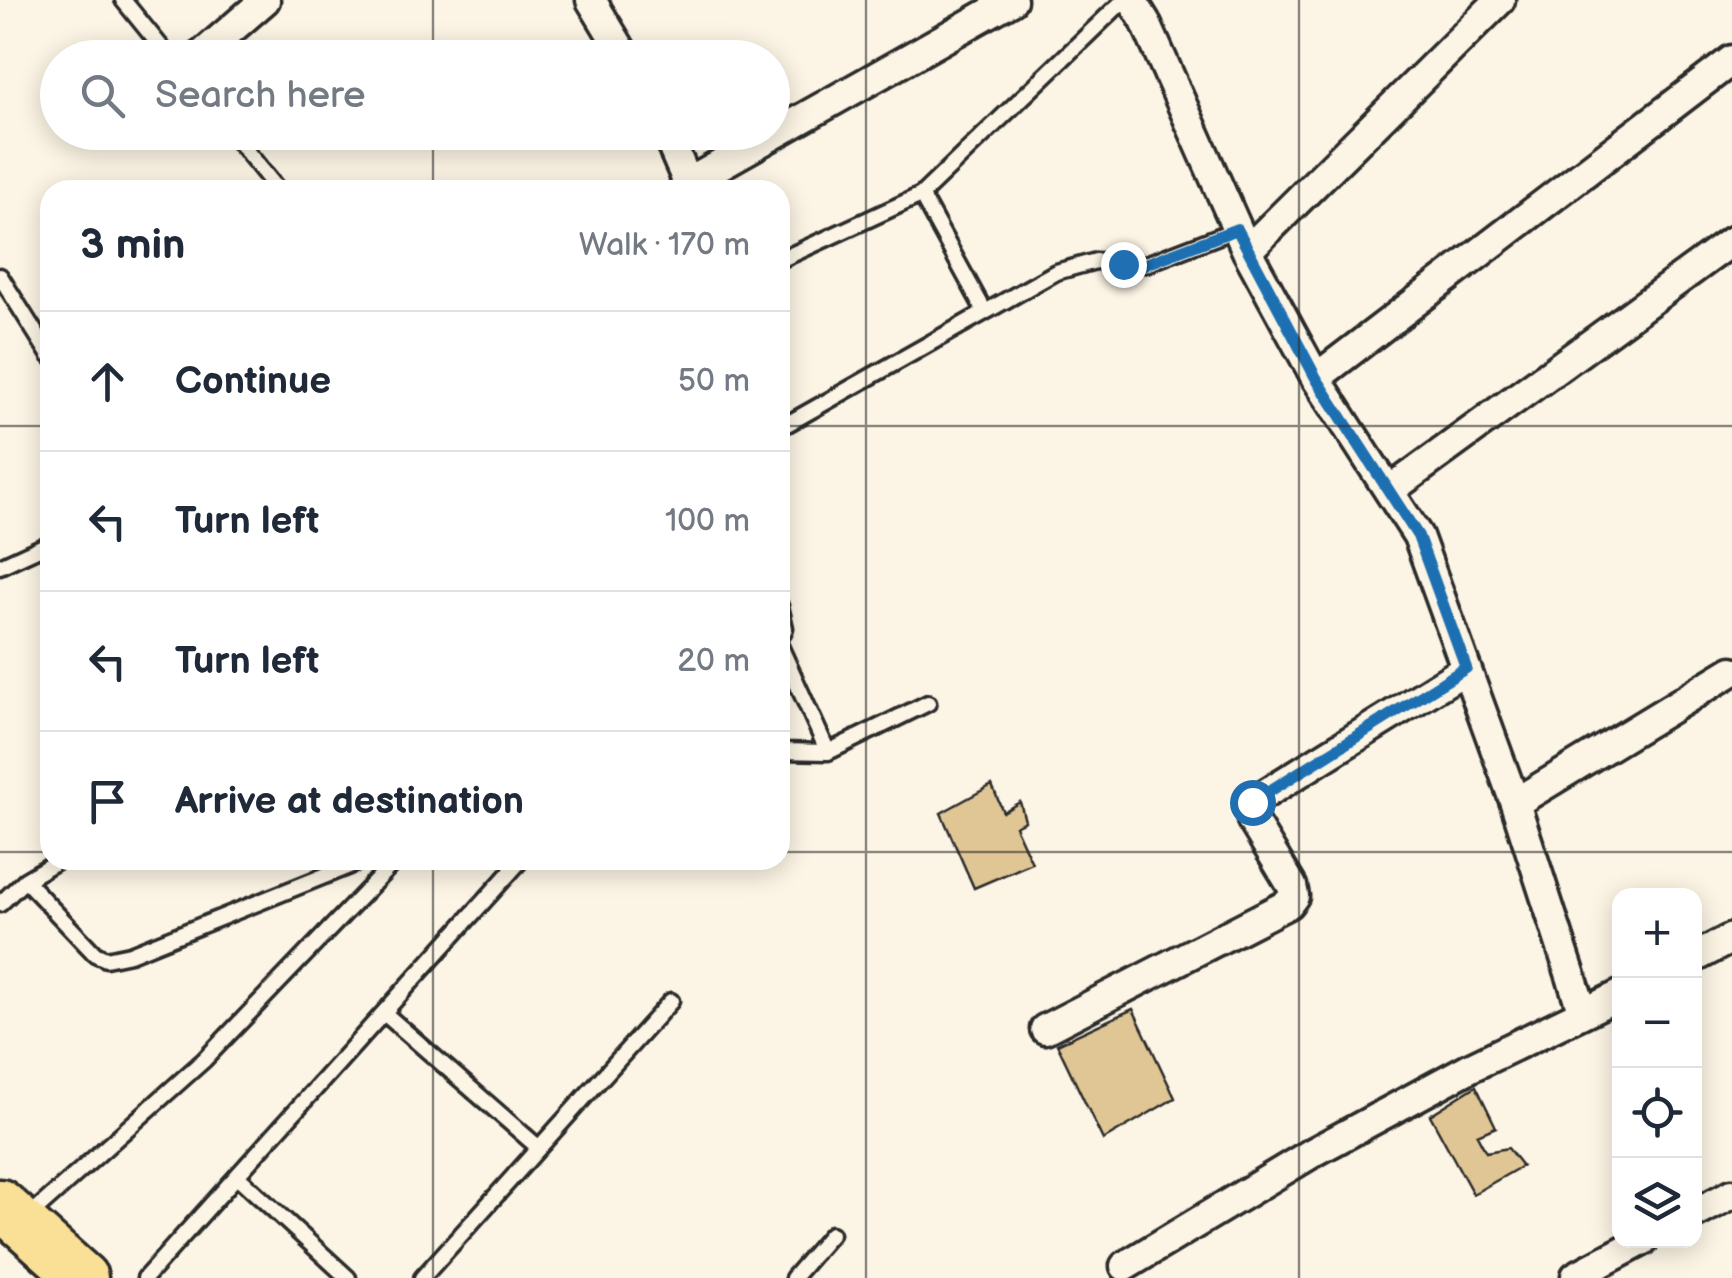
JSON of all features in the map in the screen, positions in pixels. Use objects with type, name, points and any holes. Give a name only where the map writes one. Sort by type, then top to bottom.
[{"type":"highway","points":[[11,1213],[83,1278]]},
{"type":"street","points":[[218,40],[264,0]]},
{"type":"street","points":[[591,0],[615,40]]},
{"type":"street","points":[[790,127],[1012,0]]},
{"type":"street","points":[[1165,0],[1139,10],[1242,240],[1316,378],[1418,536],[1516,803],[1583,1012]]},
{"type":"street","points":[[1242,240],[1500,0]]},
{"type":"street","points":[[1316,378],[1732,60]]},
{"type":"street","points":[[673,150],[684,180]]},
{"type":"street","points":[[697,180],[749,150]]},
{"type":"street","points":[[1389,491],[1732,241]]},
{"type":"street","points":[[1044,1029],[1288,904],[1294,896],[1292,886],[1252,820],[1252,802],[1466,668]]},
{"type":"street","points":[[1516,803],[1732,671]]},
{"type":"street","points":[[1702,954],[1732,938]]},
{"type":"street","points":[[1125,1266],[1312,1153],[1470,1067],[1612,999]]},
{"type":"street","points":[[1702,1210],[1732,1194]]},
{"type":"street","points":[[1576,1276],[1629,1248]]},
{"type":"lane","points":[[123,0],[155,40]]},
{"type":"lane","points":[[790,255],[921,194],[1124,0]]},
{"type":"lane","points":[[246,150],[270,180]]},
{"type":"lane","points":[[921,194],[984,312]]},
{"type":"lane","points":[[790,422],[1056,272],[1096,261],[1146,264],[1242,240]]},
{"type":"lane","points":[[0,276],[40,340]]},
{"type":"lane","points":[[0,566],[40,548]]},
{"type":"lane","points":[[790,666],[828,752]]},
{"type":"lane","points":[[790,751],[828,752],[928,703]]},
{"type":"lane","points":[[0,904],[42,870]]},
{"type":"lane","points":[[25,880],[95,954],[106,959],[130,954],[339,870]]},
{"type":"lane","points":[[11,1213],[204,1060],[386,870]]},
{"type":"lane","points":[[145,1278],[513,870]]},
{"type":"lane","points":[[422,1278],[670,1001]]},
{"type":"lane","points":[[384,1014],[539,1148]]},
{"type":"lane","points":[[238,1177],[348,1278]]},
{"type":"lane","points":[[793,1278],[831,1234]]},
{"type":"building","points":[[992,785],[1003,812],[1020,802],[1025,821],[1015,826],[1032,863],[974,888],[941,813]]},
{"type":"building","points":[[1133,1009],[1175,1098],[1103,1140],[1057,1044]]},
{"type":"building","points":[[1476,1086],[1496,1127],[1477,1135],[1486,1152],[1508,1148],[1522,1166],[1473,1194],[1430,1115]]},
{"type":"route","points":[[1123,264],[1146,264],[1237,229],[1316,378],[1418,536],[1466,668],[1252,802]]}]
